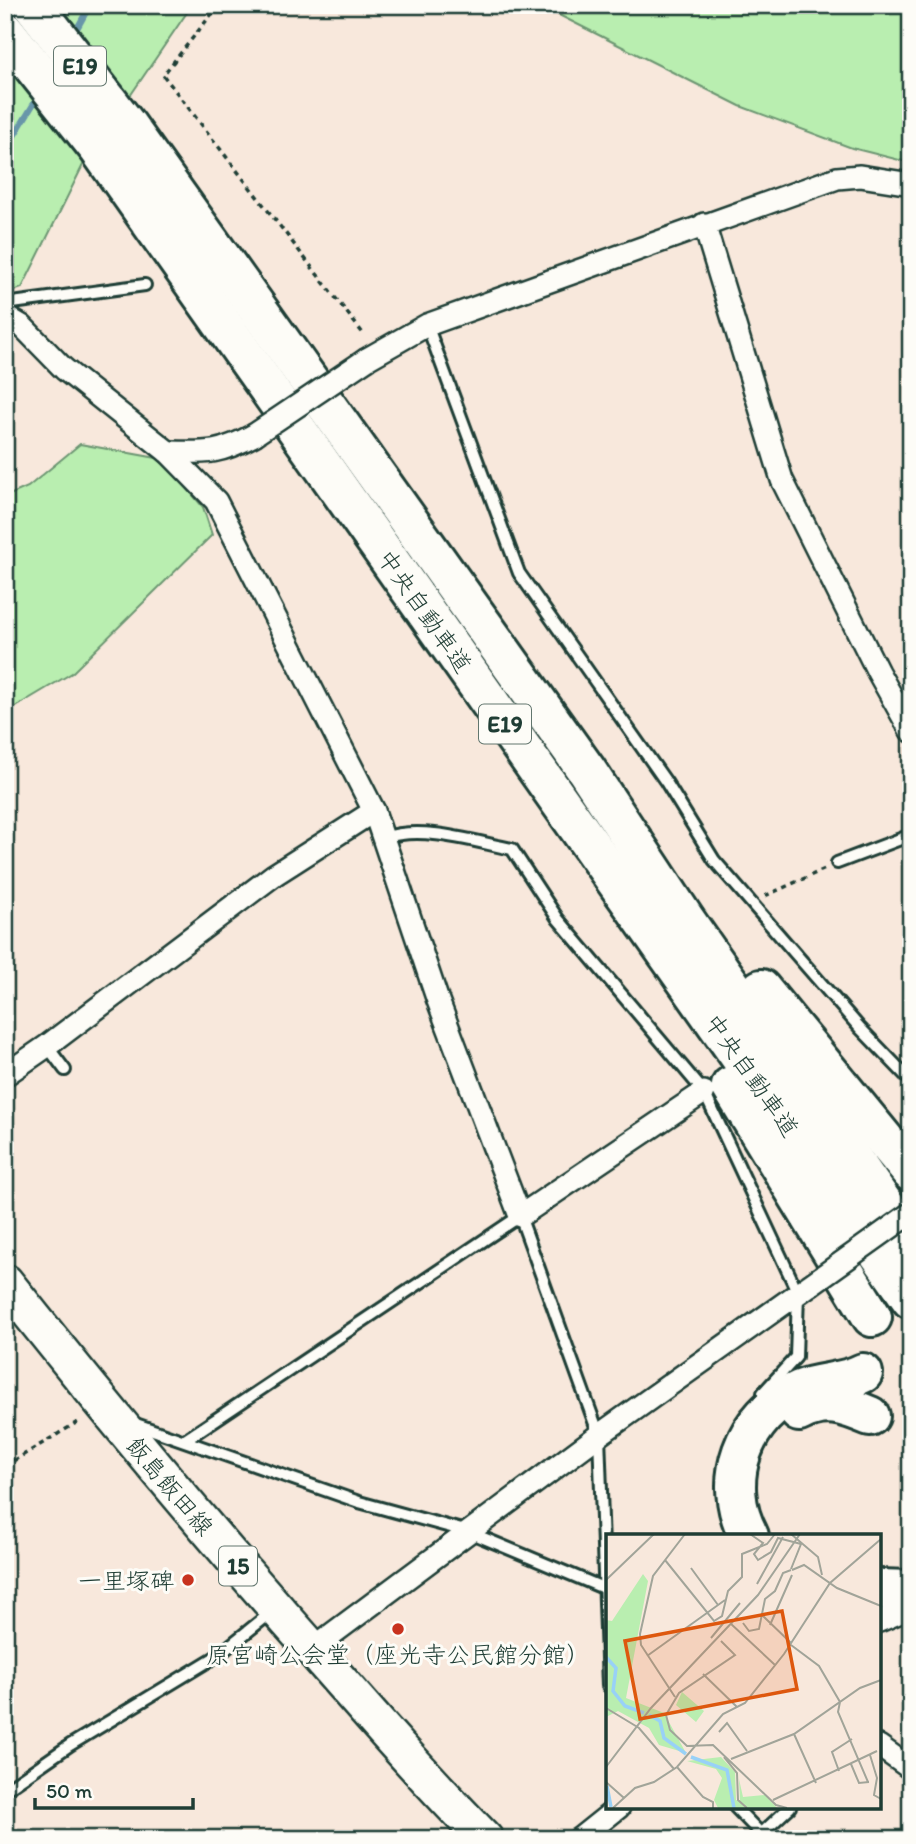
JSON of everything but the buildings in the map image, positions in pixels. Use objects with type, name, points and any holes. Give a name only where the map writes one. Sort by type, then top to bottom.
[{"type":"highway","name":"中央自動車道","points":[[33,5],[114,138],[577,826],[911,1299]]},
{"type":"highway","name":"中央自動車道","points":[[5,31],[114,138],[587,771],[686,921],[911,1242]]},
{"type":"highway","points":[[587,771],[695,909],[911,1172]]},
{"type":"highway","points":[[577,826],[872,1317]]},
{"type":"highway","points":[[748,1534],[740,1516],[736,1483],[741,1453],[754,1426],[764,1413],[789,1395],[804,1388],[850,1380],[863,1373]]},
{"type":"highway","points":[[770,1534],[759,1513],[756,1466],[763,1450],[781,1424],[820,1403],[846,1406],[870,1416]]},
{"type":"highway","points":[[881,1571],[911,1572]]},
{"type":"highway","points":[[881,1589],[911,1590]]},
{"type":"main road","name":"飯島飯田線","points":[[5,1282],[107,1411],[275,1609],[419,1771],[485,1839]]},
{"type":"street","points":[[168,452],[204,453],[229,449],[372,355],[427,325],[704,224],[837,178],[860,176],[911,184]]},
{"type":"street","points":[[704,224],[782,480],[878,672],[911,731]]},
{"type":"street","points":[[5,316],[22,326],[64,369],[168,452],[216,501],[374,811],[437,998],[520,1216],[704,1091]]},
{"type":"street","points":[[5,1075],[274,876],[374,811]]},
{"type":"street","points":[[312,1649],[599,1435],[911,1213]]},
{"type":"street","points":[[881,1621],[910,1608]]},
{"type":"street","points":[[881,1747],[911,1769]]},
{"type":"street","points":[[579,1839],[615,1809]]},
{"type":"lane","points":[[5,304],[145,285]]},
{"type":"lane","points":[[427,325],[519,573],[666,782],[714,860],[860,1028],[911,1081]]},
{"type":"lane","points":[[383,838],[399,833],[440,835],[512,849],[558,919],[704,1091],[804,1289],[796,1357],[758,1398]]},
{"type":"lane","points":[[837,863],[911,835]]},
{"type":"lane","points":[[47,1046],[65,1070]]},
{"type":"lane","points":[[107,1411],[185,1440],[359,1502],[469,1532],[606,1589],[599,1435],[520,1216],[185,1440]]},
{"type":"lane","points":[[881,1606],[910,1608]]},
{"type":"lane","points":[[5,1790],[71,1745],[217,1656],[275,1609]]},
{"type":"lane","points":[[737,1809],[761,1835],[788,1809]]},
{"type":"path","points":[[219,5],[163,75],[372,355]]},
{"type":"path","points":[[749,903],[837,863]]},
{"type":"path","points":[[5,1466],[107,1411]]},
{"type":"green space","points":[[5,5],[192,5],[83,165],[22,288],[5,294]]},
{"type":"green space","points":[[539,5],[911,5],[911,163],[852,148],[740,106]]},
{"type":"green space","points":[[80,444],[162,459],[203,507],[212,535],[72,673],[5,713],[5,497],[28,487]]},
{"type":"waterway","points":[[74,34],[90,5]]},
{"type":"waterway","points":[[5,151],[39,95]]},
{"type":"place","name":"一里塚碑","points":[[188,1580]]},
{"type":"place","name":"原宮崎公会堂（座光寺公民館分館）","points":[[398,1629]]}]
